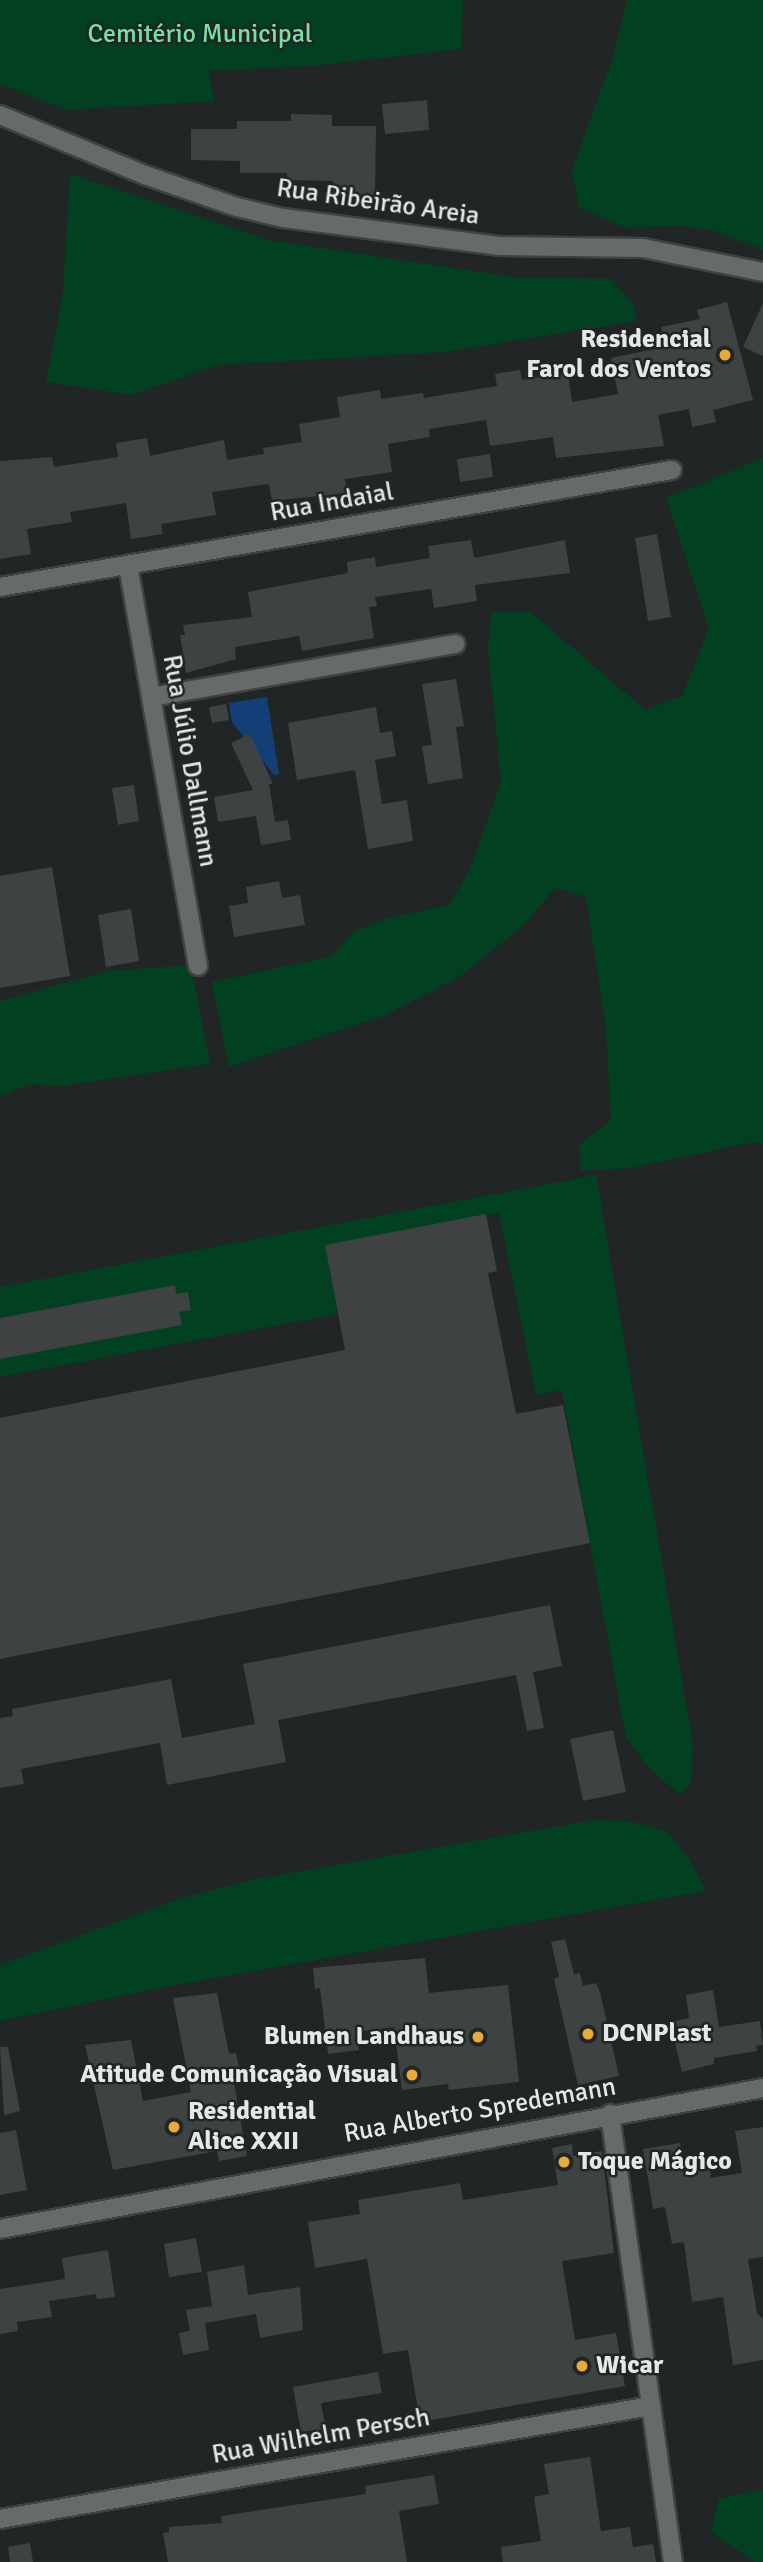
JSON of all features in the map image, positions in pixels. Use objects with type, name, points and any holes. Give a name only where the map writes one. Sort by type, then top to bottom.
[{"type":"street","name":"Rua Ribeirão Areia","points":[[0,116],[145,176],[237,207],[283,218],[475,245],[643,248],[763,272]]},
{"type":"street","name":"Rua Indaial","points":[[0,587],[673,471]]},
{"type":"street","name":"Rua Júlio Dallmann","points":[[128,565],[198,966]]},
{"type":"street","points":[[151,697],[455,644]]},
{"type":"street","name":"Rua Alberto Spredemann","points":[[0,2229],[610,2114],[763,2088]]},
{"type":"street","points":[[610,2114],[673,2562]]},
{"type":"street","name":"Rua Wilhelm Persch","points":[[0,2519],[651,2406]]},
{"type":"green space","name":"Cemitério Municipal","points":[[0,0],[463,0],[461,49],[312,66],[208,71],[215,101],[65,110],[0,84]]},
{"type":"green space","points":[[627,0],[763,0],[763,250],[715,231],[680,226],[626,228],[579,208],[572,170],[614,54]]},
{"type":"green space","points":[[70,174],[269,240],[513,277],[612,279],[635,307],[637,321],[445,352],[217,365],[132,395],[46,382],[63,293]]},
{"type":"green space","points":[[763,458],[763,1144],[754,1142],[631,1168],[581,1171],[579,1145],[611,1120],[606,1029],[586,897],[555,888],[524,925],[459,977],[383,1016],[229,1067],[212,982],[332,956],[354,932],[384,919],[449,905],[469,871],[501,783],[488,649],[492,612],[531,612],[645,710],[682,696],[709,628],[666,498]]},
{"type":"green space","points":[[191,965],[210,1064],[63,1086],[29,1084],[0,1097],[0,1001],[107,971]]},
{"type":"green space","points":[[596,1175],[693,1744],[691,1783],[681,1795],[652,1771],[626,1738],[562,1390],[536,1395],[499,1213],[325,1245],[338,1314],[0,1377],[0,1359],[181,1325],[179,1312],[191,1309],[188,1292],[176,1294],[174,1285],[0,1318],[0,1287]]},
{"type":"green space","points":[[594,1820],[629,1821],[667,1831],[688,1857],[706,1891],[170,1986],[0,2021],[0,1965],[179,1899],[256,1879]]},
{"type":"green space","points":[[763,2490],[763,2562],[755,2562],[711,2532],[719,2498]]},
{"type":"water","points":[[267,697],[279,774],[274,775],[232,722],[229,703]]},
{"type":"building","points":[[427,100],[429,130],[385,134],[382,104]]},
{"type":"building","points":[[291,114],[332,115],[332,126],[376,126],[375,195],[333,194],[333,181],[287,180],[287,173],[240,173],[240,161],[191,160],[191,129],[237,129],[237,121],[291,121]]},
{"type":"building","points":[[727,302],[753,400],[713,410],[716,422],[692,427],[689,409],[658,415],[664,446],[556,458],[553,437],[490,446],[486,420],[429,429],[430,437],[388,444],[392,472],[345,479],[347,493],[272,501],[269,484],[212,492],[216,515],[161,524],[163,534],[131,539],[126,503],[70,512],[72,522],[27,529],[31,554],[0,559],[0,461],[52,457],[54,467],[118,457],[116,443],[147,438],[150,456],[224,440],[227,460],[264,454],[263,448],[302,442],[299,424],[340,417],[337,397],[380,390],[381,399],[423,393],[424,398],[497,386],[495,374],[520,370],[522,380],[568,372],[572,402],[618,394],[611,358],[665,347],[661,327],[700,319],[697,310]]},
{"type":"building","points":[[763,303],[763,356],[743,347]]},
{"type":"building","points":[[490,454],[493,477],[460,482],[457,459]]},
{"type":"building","points":[[657,534],[671,617],[648,621],[635,538]]},
{"type":"building","points":[[471,540],[474,558],[565,540],[570,573],[475,585],[477,601],[434,608],[431,589],[375,597],[377,606],[369,607],[374,638],[302,651],[299,636],[235,647],[236,659],[186,673],[180,635],[185,635],[183,625],[252,617],[248,592],[348,573],[347,562],[375,557],[376,567],[430,558],[428,546]]},
{"type":"building","points":[[456,679],[464,726],[456,727],[463,778],[428,784],[422,746],[432,745],[422,684]]},
{"type":"building","points":[[226,704],[229,720],[212,723],[209,707]]},
{"type":"building","points":[[376,707],[380,733],[392,731],[396,756],[375,760],[382,804],[407,800],[413,841],[368,849],[355,770],[297,780],[288,723]]},
{"type":"building","points":[[250,734],[273,784],[269,784],[275,822],[288,820],[291,840],[261,845],[256,816],[218,822],[214,797],[253,790],[231,743]]},
{"type":"building","points":[[134,785],[139,821],[118,825],[112,788]]},
{"type":"building","points":[[52,867],[70,976],[0,988],[0,876]]},
{"type":"building","points":[[279,881],[282,898],[300,895],[305,925],[234,937],[229,906],[248,903],[246,887]]},
{"type":"building","points":[[131,909],[139,961],[106,967],[98,915]]},
{"type":"building","points":[[486,1214],[497,1271],[488,1273],[516,1414],[563,1405],[590,1543],[0,1659],[0,1418],[345,1350],[325,1245]]},
{"type":"building","points":[[175,1285],[176,1294],[188,1292],[191,1310],[179,1312],[182,1325],[0,1359],[0,1318]]},
{"type":"building","points":[[550,1605],[562,1666],[533,1672],[544,1728],[527,1731],[516,1675],[278,1720],[286,1762],[167,1785],[160,1743],[21,1769],[24,1784],[0,1788],[0,1718],[13,1716],[12,1709],[171,1679],[182,1738],[255,1724],[243,1664]]},
{"type":"building","points":[[613,1730],[626,1792],[583,1801],[570,1739]]},
{"type":"building","name":"DCNPlast","points":[[565,1939],[574,1974],[580,1973],[583,1986],[596,1983],[600,1992],[619,2076],[578,2085],[554,1979],[559,1977],[551,1942]]},
{"type":"building","points":[[425,1958],[429,1993],[508,1985],[519,2082],[449,2090],[448,2084],[402,2090],[394,2027],[357,2032],[359,2050],[328,2054],[320,1988],[315,1989],[313,1968]]},
{"type":"building","points":[[713,1990],[719,2027],[760,2021],[763,2045],[756,2046],[757,2051],[714,2058],[714,2064],[682,2072],[670,2022],[689,2018],[686,1995]]},
{"type":"building","points":[[217,1993],[229,2054],[236,2053],[242,2082],[234,2083],[247,2156],[219,2161],[217,2151],[113,2170],[85,2045],[131,2040],[143,2101],[191,2092],[173,1998]]},
{"type":"building","points":[[0,2047],[8,2047],[20,2111],[4,2115]]},
{"type":"building","points":[[763,2127],[763,2257],[748,2259],[757,2313],[763,2319],[763,2360],[733,2365],[723,2297],[692,2302],[684,2242],[672,2244],[665,2207],[653,2209],[643,2149],[680,2143],[684,2163],[708,2159],[711,2178],[742,2173],[735,2131]]},
{"type":"building","points":[[16,2130],[27,2190],[0,2195],[0,2133]]},
{"type":"building","points":[[572,2144],[573,2156],[602,2151],[614,2253],[562,2261],[575,2340],[616,2333],[625,2386],[420,2422],[408,2350],[383,2354],[367,2259],[315,2268],[308,2222],[360,2214],[358,2200],[460,2183],[463,2200],[558,2185],[552,2148]]},
{"type":"building","points":[[196,2238],[202,2272],[169,2277],[164,2244]]},
{"type":"building","points":[[108,2250],[115,2297],[97,2299],[96,2294],[49,2301],[52,2317],[17,2322],[18,2331],[0,2334],[0,2289],[65,2279],[62,2258]]},
{"type":"building","points":[[244,2265],[248,2295],[300,2287],[303,2330],[260,2338],[256,2314],[205,2323],[209,2350],[183,2355],[179,2333],[190,2331],[186,2310],[212,2306],[207,2272]]},
{"type":"building","points":[[378,2372],[382,2393],[321,2403],[326,2429],[301,2432],[293,2387]]},
{"type":"building","points":[[590,2457],[601,2531],[630,2527],[633,2547],[653,2544],[656,2562],[503,2562],[501,2547],[541,2541],[534,2497],[549,2494],[544,2464]]},
{"type":"building","points":[[434,2475],[439,2504],[399,2511],[407,2562],[168,2562],[163,2533],[169,2532],[169,2527],[222,2523],[221,2516],[366,2494],[365,2486]]},
{"type":"building","points":[[30,2543],[33,2562],[10,2562],[8,2547]]},
{"type":"place","name":"Residencial Farol dos Ventos","points":[[725,355]]},
{"type":"place","name":"DCNPlast","points":[[588,2034]]},
{"type":"place","name":"Blumen Landhaus","points":[[478,2037]]},
{"type":"place","name":"Atitude Comunicação Visual","points":[[412,2075]]},
{"type":"place","name":"Residential Alice XXII","points":[[174,2127]]},
{"type":"place","name":"Toque Mágico","points":[[564,2162]]},
{"type":"place","name":"Wicar","points":[[582,2366]]}]
